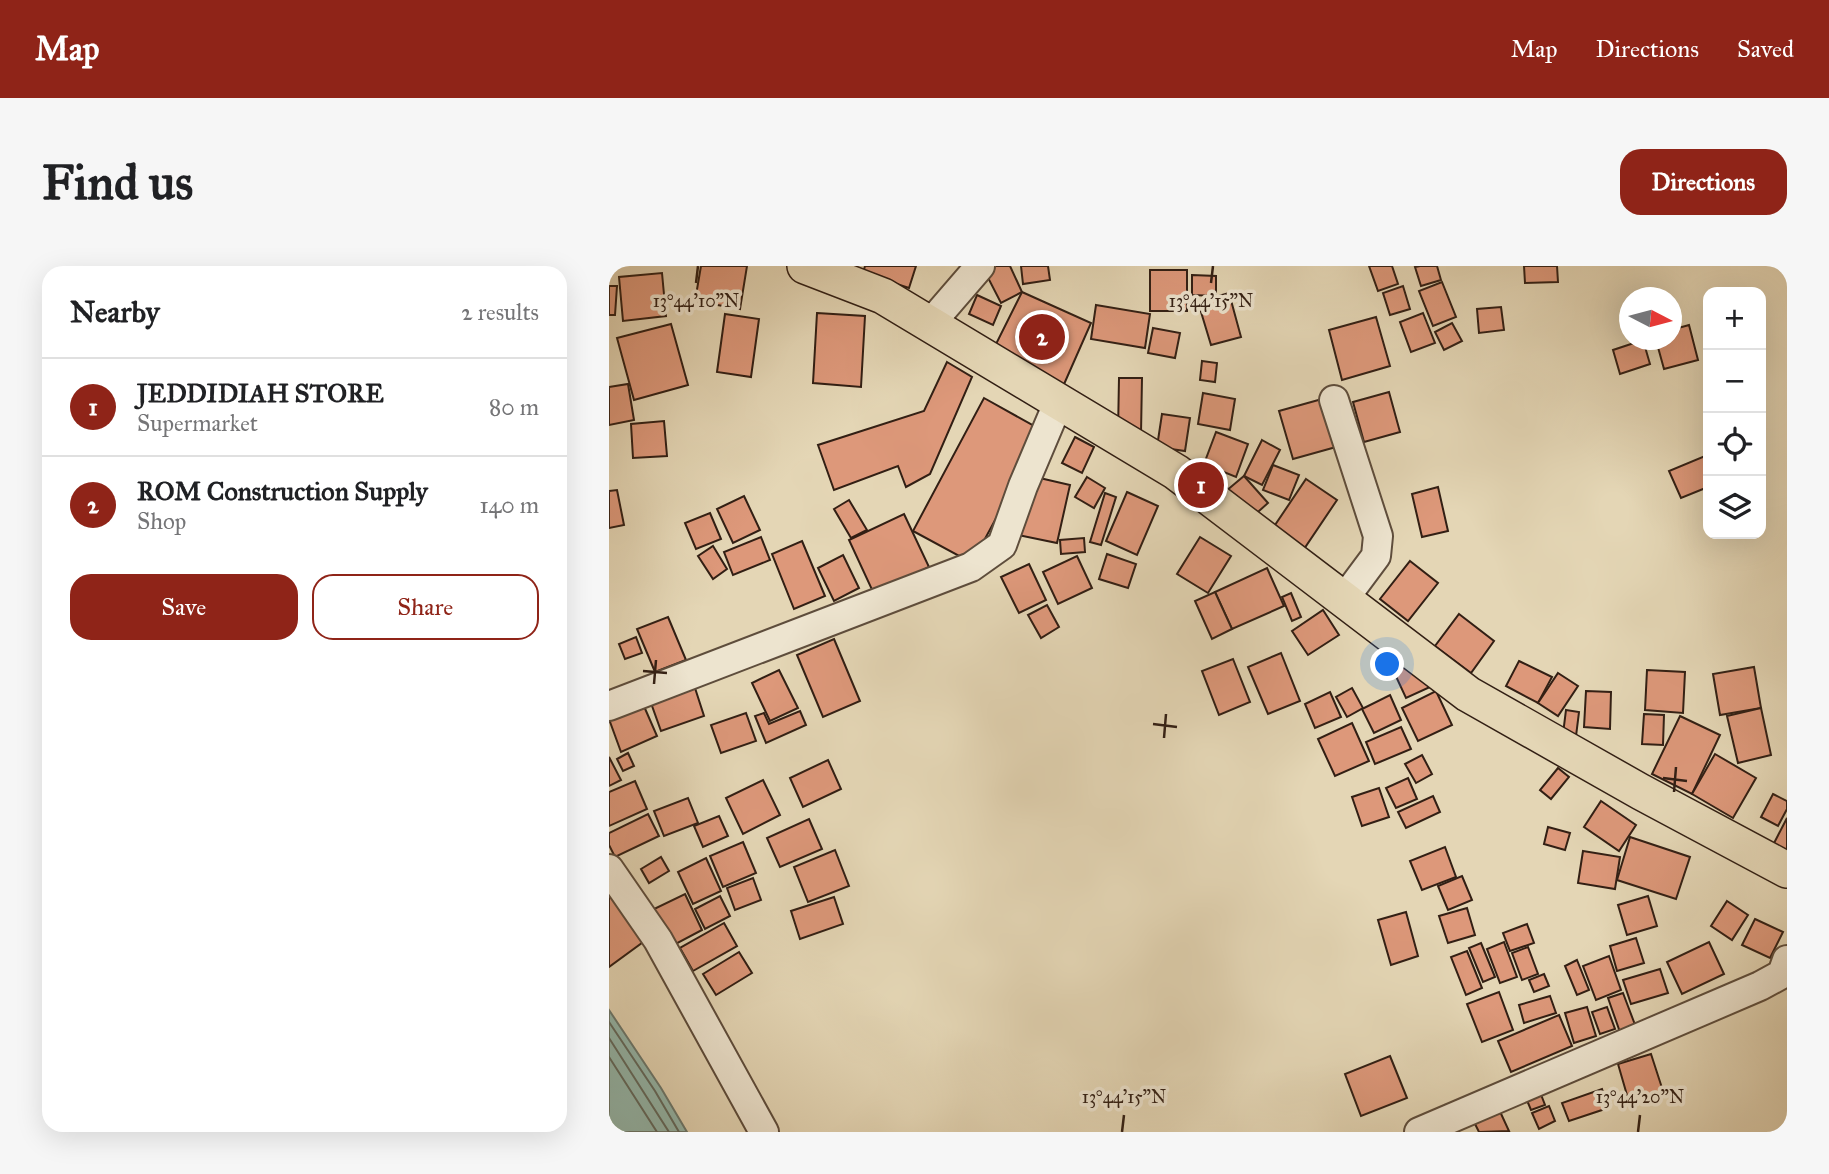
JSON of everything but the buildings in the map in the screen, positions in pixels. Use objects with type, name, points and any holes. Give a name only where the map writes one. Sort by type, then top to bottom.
[{"type":"main road","points":[[805,266],[883,296],[1176,472],[1468,694],[1641,792],[1787,870]]},
{"type":"street","points":[[930,324],[980,266]]},
{"type":"street","points":[[1334,400],[1378,537],[1376,556],[1344,599]]},
{"type":"street","points":[[609,706],[971,567],[1002,545],[1023,486],[1059,401]]},
{"type":"street","points":[[609,869],[658,940],[764,1132]]},
{"type":"street","points":[[1419,1132],[1760,986],[1782,974],[1787,960]]},
{"type":"water","points":[[609,1010],[661,1088],[687,1132],[609,1132]]},
{"type":"place","name":"ROM Construction Supply","points":[[1042,337]]},
{"type":"place","name":"JEDDIDIAH STORE","points":[[1201,485]]}]
